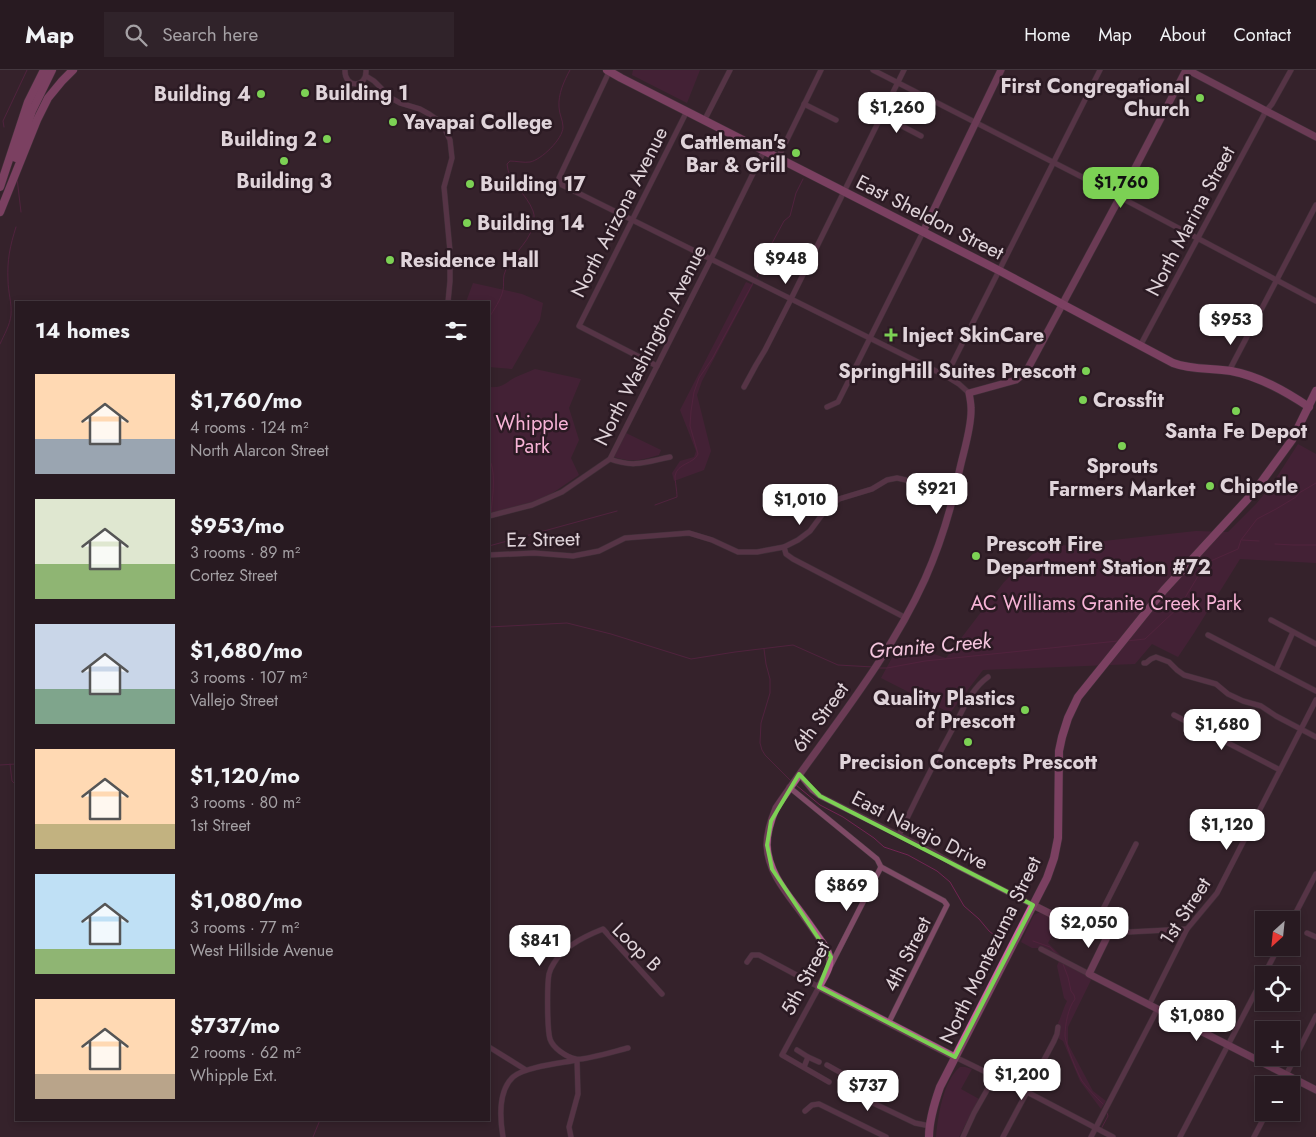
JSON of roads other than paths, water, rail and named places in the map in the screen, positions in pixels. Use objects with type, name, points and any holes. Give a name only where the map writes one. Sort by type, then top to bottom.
[{"type":"main road","points":[[0,187],[28,102],[44,70]]},
{"type":"main road","points":[[0,207],[32,111],[52,70]]},
{"type":"main road","points":[[0,212],[22,155],[48,98],[73,70]]},
{"type":"main road","name":"East Sheldon Street","points":[[608,71],[1000,271],[1173,363],[1182,366],[1229,371],[1257,378],[1309,407]]},
{"type":"main road","name":"North Montezuma Street","points":[[929,1137],[933,1107],[940,1087],[1047,878],[1054,858],[1058,838],[1058,759],[1068,718],[1078,697],[1164,590],[1254,492],[1292,440],[1316,391]]},
{"type":"street","points":[[345,70],[346,78],[352,83],[359,84],[365,79],[366,73]]},
{"type":"street","points":[[704,121],[730,70]]},
{"type":"street","points":[[778,158],[822,70]]},
{"type":"street","points":[[873,70],[1120,197],[1316,302]]},
{"type":"street","points":[[744,387],[791,299],[904,70]]},
{"type":"street","points":[[827,406],[838,402],[1001,70]]},
{"type":"street","points":[[946,376],[1100,70]]},
{"type":"street","points":[[608,71],[558,178],[562,185],[946,376],[960,384],[969,393],[1016,380],[1026,372],[1187,70],[1316,137]]},
{"type":"street","name":"North Marina Street","points":[[1140,346],[1266,111],[1291,70]]},
{"type":"street","points":[[366,73],[391,98],[429,114],[438,121],[444,127],[450,140],[451,166],[444,187],[450,251],[448,301]]},
{"type":"street","points":[[804,104],[836,120]]},
{"type":"street","name":"North Arizona Avenue","points":[[657,366],[579,326],[687,112]]},
{"type":"street","points":[[881,115],[921,136]]},
{"type":"street","name":"North Washington Avenue","points":[[490,516],[532,505],[562,492],[610,458],[712,259],[764,151]]},
{"type":"street","points":[[1229,371],[1316,205]]},
{"type":"street","name":"6th Street","points":[[830,965],[827,949],[772,869],[768,856],[770,821],[792,784],[872,673],[906,618],[931,566],[952,504],[972,408],[969,393]]},
{"type":"street","points":[[610,458],[622,463],[636,464],[670,457]]},
{"type":"street","points":[[906,618],[792,559],[786,554],[784,547],[810,531],[828,508],[839,499],[872,489],[887,480],[897,478],[906,480],[952,504]]},
{"type":"street","name":"Ez Street","points":[[490,555],[534,553],[573,556],[599,551],[625,538],[689,534],[712,540],[738,552],[757,552],[784,547]]},
{"type":"street","points":[[1271,620],[1316,644]]},
{"type":"street","points":[[1276,670],[1293,632]]},
{"type":"street","points":[[1208,635],[1316,691]]},
{"type":"street","points":[[1144,663],[1156,657],[1169,662],[1184,675],[1216,684],[1228,694],[1261,706],[1316,737]]},
{"type":"street","points":[[899,835],[931,769],[970,698],[988,677]]},
{"type":"street","name":"1st Street","points":[[1149,1005],[1187,929],[1217,893],[1316,700]]},
{"type":"street","points":[[1174,715],[1280,770]]},
{"type":"street","name":"East Navajo Drive","points":[[799,774],[812,790],[820,796],[933,852],[1033,905]]},
{"type":"street","points":[[792,784],[877,859],[881,868]]},
{"type":"street","points":[[1092,931],[1136,844]]},
{"type":"street","name":"4th Street","points":[[881,868],[944,901],[947,905],[889,1022]]},
{"type":"street","name":"5th Street","points":[[829,1082],[782,1055],[881,868]]},
{"type":"street","points":[[1297,911],[1316,874]]},
{"type":"street","points":[[1033,905],[1077,927],[1092,931],[1187,929]]},
{"type":"street","name":"Loop B","points":[[577,1060],[563,1054],[550,1040],[548,1030],[548,982],[549,972],[554,962],[580,939],[603,929],[662,994]]},
{"type":"street","points":[[1089,974],[1109,932]]},
{"type":"street","points":[[1307,933],[1316,937]]},
{"type":"street","points":[[1041,949],[1316,1090]]},
{"type":"street","points":[[747,962],[752,955],[759,956],[1113,1137]]},
{"type":"street","points":[[1180,1137],[1255,993]]},
{"type":"street","points":[[1091,1137],[1157,1010]]},
{"type":"street","points":[[1286,1075],[1316,1016]]},
{"type":"street","points":[[1003,1137],[1057,1034],[1058,1027]]},
{"type":"street","points":[[490,1048],[526,1070]]},
{"type":"street","points":[[503,1137],[500,1107],[507,1086],[513,1077],[526,1070],[628,1048]]},
{"type":"street","points":[[797,1050],[820,1062]]},
{"type":"street","points":[[804,1067],[808,1057]]},
{"type":"street","points":[[571,1137],[569,1127],[578,1094],[577,1060]]},
{"type":"street","points":[[827,1066],[852,1078],[848,1091],[915,1123],[930,1126]]},
{"type":"street","points":[[963,1137],[995,1076]]},
{"type":"street","points":[[805,1111],[812,1105],[819,1104],[886,1137]]},
{"type":"street","points":[[1254,1137],[1262,1121]]},
{"type":"waterway","points":[[4,127],[3,121],[27,70]]},
{"type":"waterway","points":[[490,316],[502,294],[506,268],[527,240],[534,220],[534,213],[527,199],[511,177],[507,164],[510,161],[528,162],[535,160],[555,143],[563,127],[559,110],[560,92],[570,70]]},
{"type":"waterway","points":[[17,178],[21,212]]},
{"type":"waterway","points":[[757,277],[764,258],[784,221],[790,216],[796,193],[803,179]]},
{"type":"waterway","points":[[0,344],[11,315],[8,266],[16,227]]},
{"type":"waterway","points":[[655,505],[677,497],[676,472],[698,454],[690,426],[694,392],[699,378],[712,359],[753,283]]},
{"type":"waterway","points":[[490,462],[493,475],[491,514]]},
{"type":"waterway","name":"Granite Creek","points":[[1127,641],[1145,639],[1180,606],[1206,563],[1238,549],[1241,540],[1257,519],[1296,497],[1299,493],[1316,483]]},
{"type":"waterway","points":[[490,546],[617,511]]},
{"type":"waterway","points":[[1242,540],[1259,541]]},
{"type":"waterway","points":[[1275,544],[1316,545]]},
{"type":"waterway","name":"Granite Creek","points":[[490,627],[567,623],[611,634],[691,659],[793,645],[838,665],[873,667]]},
{"type":"waterway","name":"Granite Creek","points":[[879,668],[925,661],[1118,641]]},
{"type":"waterway","points":[[764,649],[770,679],[770,693],[761,723],[760,743],[765,755],[791,781]]},
{"type":"waterway","points":[[10,764],[12,781],[15,784]]},
{"type":"waterway","name":"Granite Creek","points":[[0,765],[15,764]]},
{"type":"waterway","points":[[796,785],[820,805],[843,817],[884,847],[908,855],[937,871],[950,882],[964,906],[999,939]]},
{"type":"waterway","points":[[1033,941],[1050,947],[1058,956]]},
{"type":"waterway","points":[[1063,964],[1075,999],[1070,1007],[1066,1022],[1065,1036],[1067,1046],[1082,1081],[1103,1104]]},
{"type":"waterway","points":[[1101,1129],[1108,1116],[1107,1113]]},
{"type":"waterway","points":[[313,1137],[320,1121]]},
{"type":"place","name":"Building 1","points":[[305,93]]},
{"type":"place","name":"Building 4","points":[[261,94]]},
{"type":"place","name":"First Congregational Church","points":[[1200,98]]},
{"type":"place","name":"Yavapai College","points":[[393,122]]},
{"type":"place","name":"Building 2","points":[[327,139]]},
{"type":"place","name":"Cattleman's Bar & Grill","points":[[796,153]]},
{"type":"place","name":"Building 3","points":[[284,161]]},
{"type":"place","name":"Building 17","points":[[470,184]]},
{"type":"place","name":"Building 14","points":[[467,223]]},
{"type":"place","name":"Residence Hall","points":[[390,260]]},
{"type":"place","name":"Inject SkinCare","points":[[891,335]]},
{"type":"place","name":"SpringHill Suites Prescott","points":[[1086,371]]},
{"type":"place","name":"Crossfit","points":[[1083,400]]},
{"type":"place","name":"Santa Fe Depot","points":[[1236,411]]},
{"type":"place","name":"Sprouts Farmers Market","points":[[1122,446]]},
{"type":"place","name":"Chipotle","points":[[1210,486]]},
{"type":"place","name":"Prescott Fire Department Station #72","points":[[976,556]]},
{"type":"place","name":"Quality Plastics of Prescott","points":[[1025,710]]},
{"type":"place","name":"Precision Concepts Prescott","points":[[968,742]]},
{"type":"park label","name":"Whipple Park","points":[[532,434]]},
{"type":"park label","name":"AC Williams Granite Creek Park","points":[[1106,603]]}]
